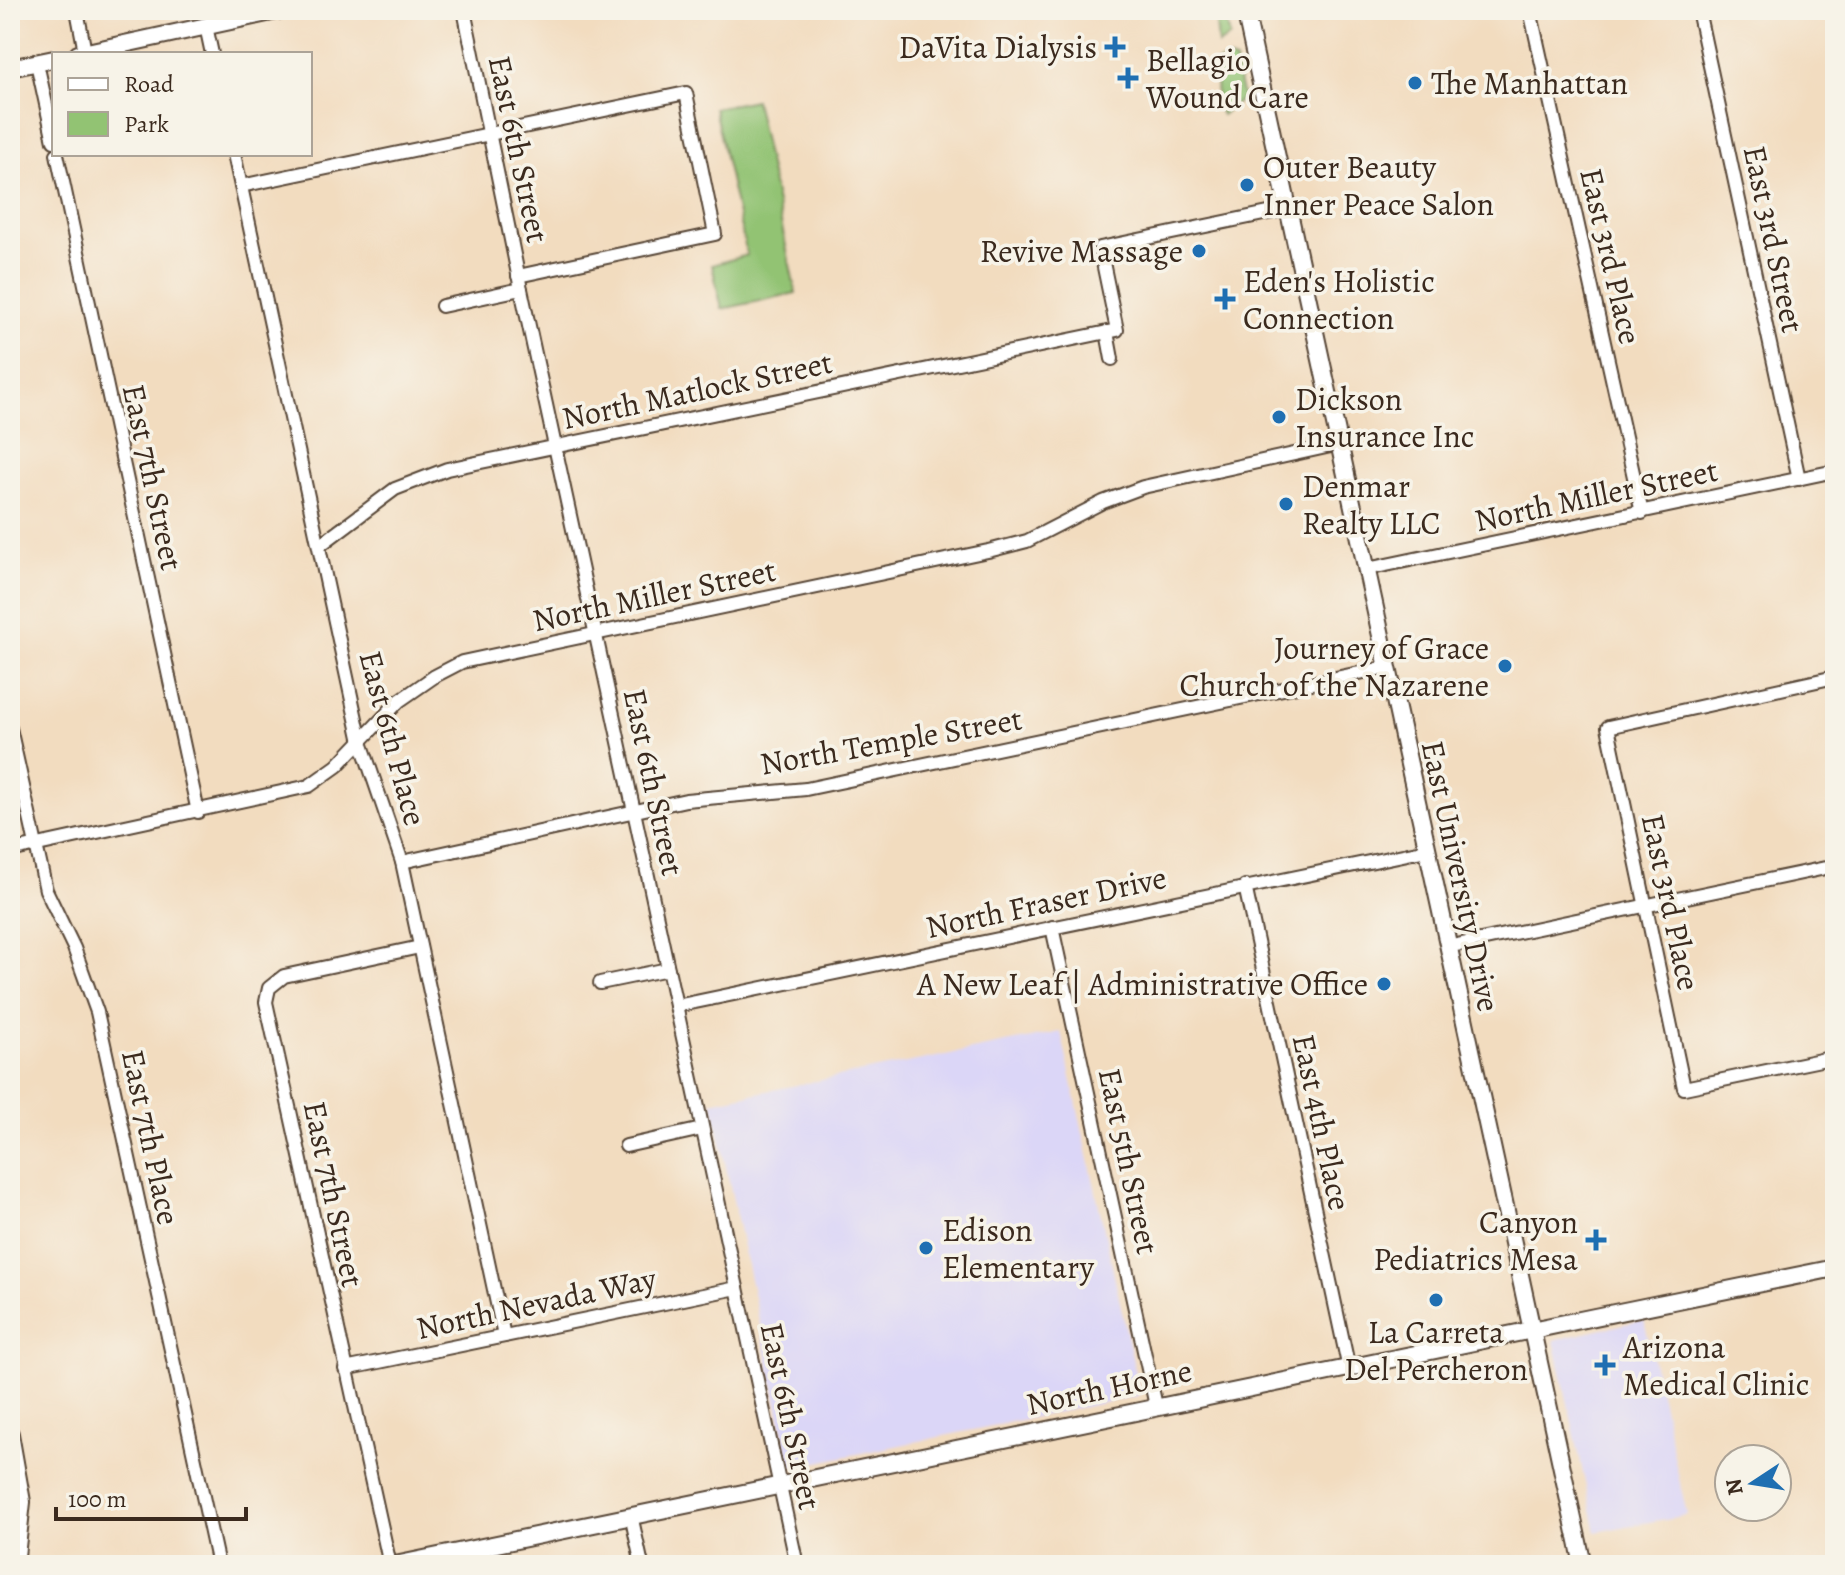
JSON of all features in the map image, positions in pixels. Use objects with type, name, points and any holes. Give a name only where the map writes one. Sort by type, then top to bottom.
[{"type":"main road","points":[[87,52],[281,10]]},
{"type":"main road","name":"East University Drive","points":[[1245,10],[1583,1565]]},
{"type":"main road","points":[[10,68],[46,61]]},
{"type":"main road","name":"North Horne","points":[[393,1565],[1835,1268]]},
{"type":"main road","points":[[10,1434],[22,1502],[15,1565]]},
{"type":"street","points":[[77,10],[82,52]]},
{"type":"street","name":"East 6th Street","points":[[464,10],[488,134],[797,1565]]},
{"type":"street","name":"East 3rd Place","points":[[1530,10],[1642,513]]},
{"type":"street","name":"East 3rd Street","points":[[1698,10],[1799,479]]},
{"type":"street","points":[[206,26],[212,52]]},
{"type":"street","points":[[46,61],[52,121]]},
{"type":"street","points":[[241,186],[686,93],[715,234],[442,306]]},
{"type":"street","name":"East 7th Street","points":[[57,156],[198,812]]},
{"type":"street","name":"East 6th Place","points":[[234,156],[361,742],[402,862],[504,1336]]},
{"type":"street","points":[[1112,359],[1107,332],[1117,330],[1100,248],[1288,209]]},
{"type":"street","name":"North Matlock Street","points":[[319,546],[395,489],[420,477],[556,445],[1107,332]]},
{"type":"street","name":"North Miller Street","points":[[10,851],[309,786],[337,766],[399,701],[462,662],[988,551],[1027,541],[1103,502],[1143,487],[1340,444]]},
{"type":"street","name":"North Miller Street","points":[[1367,569],[1835,471]]},
{"type":"street","name":"North Temple Street","points":[[402,862],[686,800],[806,789],[1388,667]]},
{"type":"street","name":"East 3rd Place","points":[[1835,677],[1608,727],[1684,1088],[1835,1057]]},
{"type":"street","name":"East 7th Place","points":[[10,728],[46,890],[74,948],[97,1012],[218,1565]]},
{"type":"street","name":"North Fraser Drive","points":[[676,1006],[1427,850]]},
{"type":"street","points":[[1447,947],[1835,866]]},
{"type":"street","name":"East 4th Place","points":[[1245,886],[1349,1369]]},
{"type":"street","name":"East 5th Street","points":[[1052,927],[1156,1406]]},
{"type":"street","name":"East 7th Street","points":[[393,1565],[345,1369],[267,1009],[267,994],[274,983],[284,976],[420,947]]},
{"type":"street","points":[[600,983],[668,969]]},
{"type":"street","points":[[626,1146],[702,1129]]},
{"type":"street","name":"North Nevada Way","points":[[345,1369],[737,1288]]},
{"type":"street","points":[[631,1515],[642,1565]]},
{"type":"street","points":[[483,1547],[487,1565]]},
{"type":"shaded area","name":"Edison Elementary","points":[[1061,1032],[1140,1394],[794,1467],[790,1464],[712,1102]]},
{"type":"shaded area","points":[[1644,1320],[1687,1515],[1596,1532],[1554,1340]]},
{"type":"green space","points":[[1215,10],[1224,10],[1230,37],[1218,45]]},
{"type":"green space","points":[[1229,59],[1235,61],[1243,98],[1222,115],[1217,102],[1216,77],[1210,64]]},
{"type":"green space","points":[[755,100],[796,293],[722,309],[712,265],[747,255],[714,108]]},
{"type":"place","name":"DaVita Dialysis","points":[[1115,47]]},
{"type":"place","name":"Bellagio Wound Care","points":[[1128,78]]},
{"type":"place","name":"The Manhattan","points":[[1415,83]]},
{"type":"place","name":"Outer Beauty Inner Peace Salon","points":[[1247,185]]},
{"type":"place","name":"Revive Massage","points":[[1199,251]]},
{"type":"place","name":"Eden's Holistic Connection","points":[[1225,299]]},
{"type":"place","name":"Dickson Insurance Inc","points":[[1279,417]]},
{"type":"place","name":"Denmar Realty LLC","points":[[1286,504]]},
{"type":"place","name":"Journey of Grace Church of the Nazarene","points":[[1505,666]]},
{"type":"place","name":"A New Leaf | Administrative Office","points":[[1384,984]]},
{"type":"place","name":"Canyon Pediatrics Mesa","points":[[1596,1240]]},
{"type":"place","name":"Edison Elementary","points":[[926,1248]]},
{"type":"place","name":"La Carreta Del Percheron","points":[[1436,1300]]},
{"type":"place","name":"Arizona Medical Clinic","points":[[1605,1365]]}]
